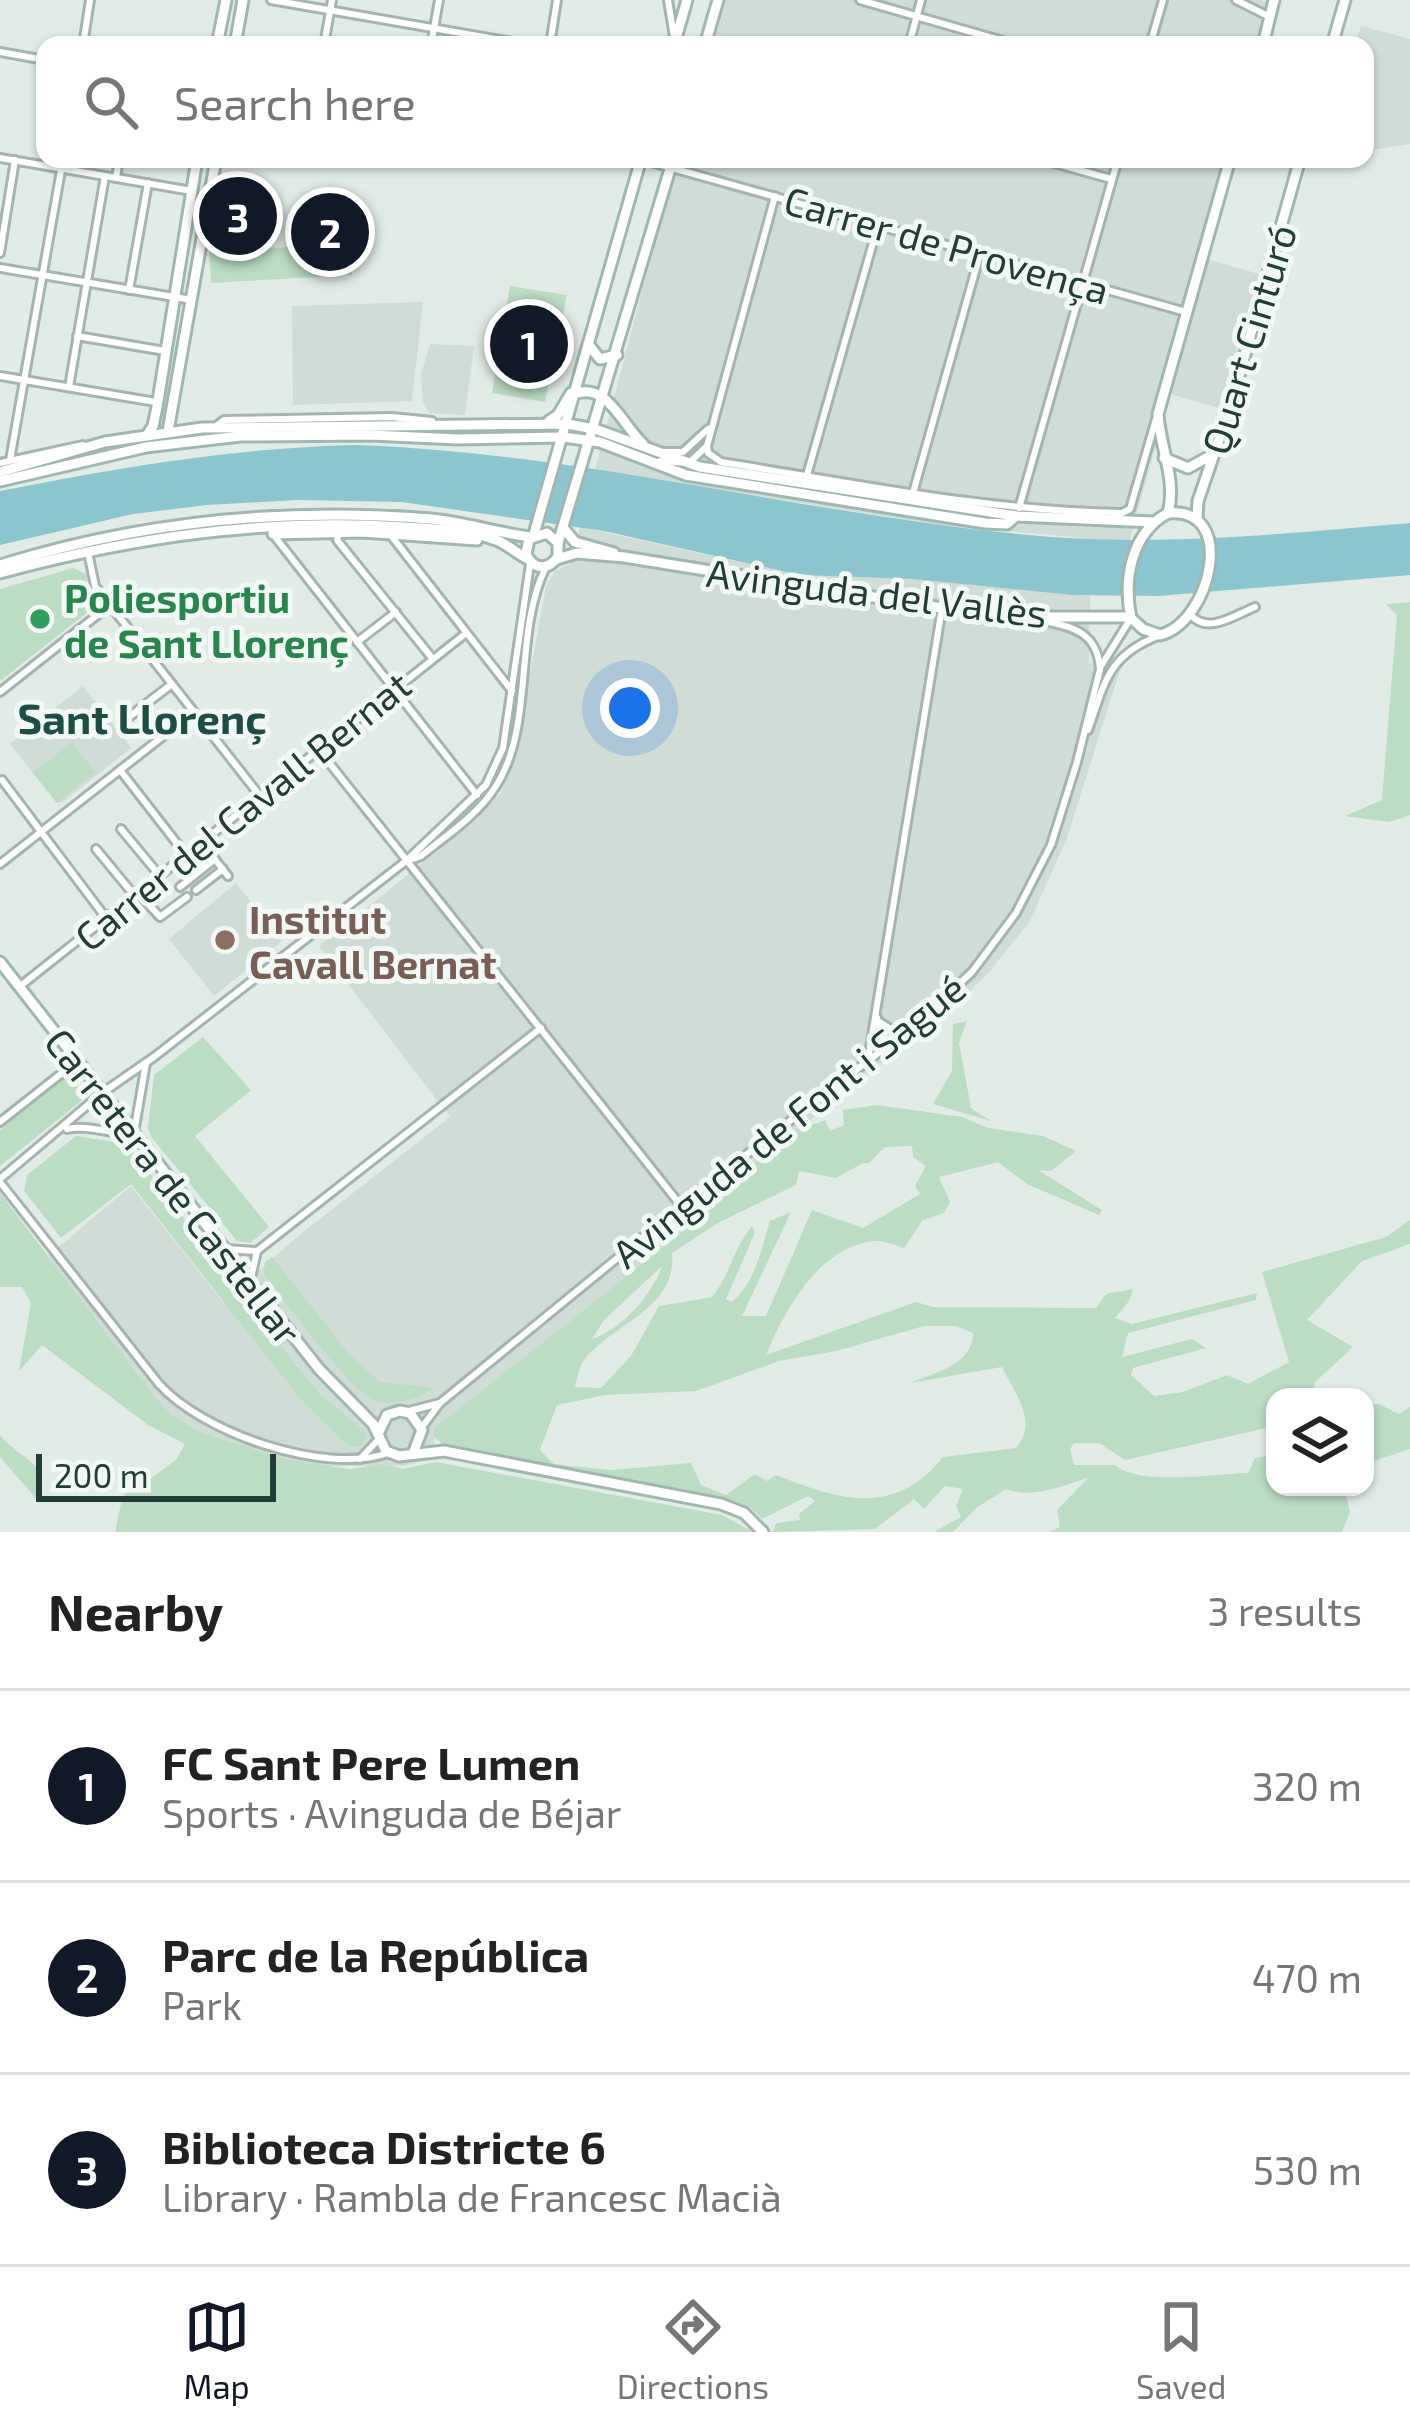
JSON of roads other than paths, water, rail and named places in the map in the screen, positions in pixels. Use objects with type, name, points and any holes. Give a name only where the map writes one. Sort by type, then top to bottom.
[{"type":"main road","points":[[220,36],[226,0]]},
{"type":"main road","points":[[236,36],[242,0]]},
{"type":"main road","points":[[677,36],[687,0]]},
{"type":"main road","points":[[708,36],[718,0]]},
{"type":"main road","points":[[1264,36],[1274,0]]},
{"type":"main road","points":[[1335,36],[1345,0]]},
{"type":"main road","points":[[147,434],[158,402],[195,168]]},
{"type":"main road","points":[[146,447],[169,431],[214,168]]},
{"type":"main road","points":[[529,560],[525,549],[535,532],[559,455],[637,168]]},
{"type":"main road","points":[[86,546],[157,537],[393,526],[492,538],[529,560],[551,563],[607,400],[671,168]]},
{"type":"main road","points":[[1158,414],[1227,168]]},
{"type":"main road","name":"Quart Cinturó","points":[[1197,519],[1197,504],[1297,168]]},
{"type":"main road","points":[[588,344],[600,358],[617,355]]},
{"type":"main road","points":[[572,395],[607,400],[650,453]]},
{"type":"main road","points":[[538,424],[558,415],[572,395]]},
{"type":"main road","points":[[173,411],[202,428]]},
{"type":"main road","name":"Quart Cinturó","points":[[1158,414],[1173,488],[1168,513]]},
{"type":"main road","points":[[0,477],[105,442],[169,431],[567,424],[650,453],[686,475],[964,520],[1007,524],[1018,511]]},
{"type":"main road","points":[[0,477],[146,447],[273,434],[593,435],[614,447],[912,496],[1153,522]]},
{"type":"main road","points":[[524,437],[559,455]]},
{"type":"main road","points":[[584,463],[614,447]]},
{"type":"main road","points":[[1164,458],[1188,468],[1215,453]]},
{"type":"main road","points":[[1168,513],[1197,519],[1208,538],[1206,585],[1178,627],[1160,635],[1143,629],[1130,615],[1128,576],[1144,533],[1168,513]]},
{"type":"main road","points":[[0,569],[168,527],[289,515],[431,519],[547,533],[559,545]]},
{"type":"main road","points":[[559,545],[574,542],[565,528]]},
{"type":"main road","points":[[271,530],[492,538]]},
{"type":"main road","name":"Avinguda del Vallès","points":[[574,542],[625,557]]},
{"type":"main road","name":"Avinguda del Vallès","points":[[551,563],[578,553],[625,557],[942,608],[1034,617],[1130,615]]},
{"type":"main road","name":"Carretera de Castellar","points":[[0,964],[319,1369],[378,1437]]},
{"type":"main road","name":"Carretera de Castellar","points":[[354,1404],[387,1415]]},
{"type":"main road","points":[[444,1451],[405,1412],[387,1415],[378,1437],[388,1453],[444,1451],[729,1507],[749,1517],[763,1532]]},
{"type":"main road","points":[[410,1454],[419,1446],[422,1431]]},
{"type":"street","points":[[84,36],[90,0]]},
{"type":"street","points":[[271,0],[468,36]]},
{"type":"street","points":[[326,36],[332,0]]},
{"type":"street","points":[[432,36],[439,0]]},
{"type":"street","points":[[551,36],[557,0]]},
{"type":"street","points":[[668,0],[674,36]]},
{"type":"street","points":[[860,0],[986,36]]},
{"type":"street","points":[[911,36],[921,0]]},
{"type":"street","points":[[1153,36],[1163,0]]},
{"type":"street","points":[[1236,0],[1267,14]]},
{"type":"street","points":[[1262,0],[1267,14]]},
{"type":"street","points":[[0,52],[36,58]]},
{"type":"street","points":[[0,158],[36,162]]},
{"type":"street","points":[[0,253],[15,160]]},
{"type":"street","points":[[10,460],[61,168]]},
{"type":"street","points":[[76,168],[191,190]]},
{"type":"street","points":[[116,178],[118,168]]},
{"type":"street","name":"Carrer de Provença","points":[[688,168],[1186,312]]},
{"type":"street","points":[[1072,168],[1112,179]]},
{"type":"street","points":[[1115,168],[1018,511],[1122,513],[1130,509],[1158,414]]},
{"type":"street","points":[[68,387],[105,176]]},
{"type":"street","points":[[129,290],[148,183]]},
{"type":"street","points":[[722,462],[708,453],[710,427],[775,196]]},
{"type":"street","points":[[807,476],[878,225]]},
{"type":"street","points":[[859,502],[901,506],[912,496],[980,254]]},
{"type":"street","points":[[0,268],[192,300]]},
{"type":"street","points":[[77,336],[165,350]]},
{"type":"street","points":[[0,376],[158,402]]},
{"type":"street","points":[[650,453],[683,452],[710,427]]},
{"type":"street","points":[[0,463],[105,442]]},
{"type":"street","points":[[687,460],[707,446]]},
{"type":"street","points":[[687,460],[912,496]]},
{"type":"street","points":[[912,496],[916,508],[964,520]]},
{"type":"street","points":[[271,530],[477,795]]},
{"type":"street","points":[[339,532],[338,540],[432,658]]},
{"type":"street","points":[[389,533],[512,691]]},
{"type":"street","points":[[86,546],[94,586],[260,796]]},
{"type":"street","points":[[388,1453],[335,1460],[289,1450],[212,1424],[183,1407],[159,1384],[0,1180],[102,1093],[406,861],[477,795],[500,760],[529,560]]},
{"type":"street","points":[[406,861],[421,856],[476,811],[501,779],[511,749],[534,600],[551,563]]},
{"type":"street","points":[[0,692],[110,605]]},
{"type":"street","points":[[1190,614],[1207,626],[1255,607]]},
{"type":"street","points":[[868,1060],[942,608]]},
{"type":"street","points":[[357,642],[396,612]]},
{"type":"street","points":[[1100,669],[1130,615]]},
{"type":"street","points":[[1034,617],[1086,634],[1096,649],[1100,669]]},
{"type":"street","name":"Carrer del Cavall Bernat","points":[[19,987],[465,634]]},
{"type":"street","points":[[1077,762],[1113,666],[1128,649],[1160,635]]},
{"type":"street","name":"Avinguda de Font i Sagué","points":[[422,1431],[440,1402],[900,1035],[972,972],[1012,920],[1051,845],[1100,669]]},
{"type":"street","points":[[125,720],[172,683]]},
{"type":"street","points":[[0,864],[194,712]]},
{"type":"street","points":[[319,750],[682,1207]]},
{"type":"street","points":[[120,770],[186,855]]},
{"type":"street","points":[[2,780],[106,918]]},
{"type":"street","points":[[121,829],[160,876]]},
{"type":"street","points":[[196,890],[225,873],[202,843]]},
{"type":"street","points":[[96,849],[134,895],[142,897],[160,917],[187,897]]},
{"type":"street","points":[[180,887],[214,859]]},
{"type":"street","points":[[876,1017],[900,1035]]},
{"type":"street","points":[[876,1017],[880,1051]]},
{"type":"street","points":[[250,1282],[257,1251],[541,1028]]},
{"type":"street","points":[[0,1122],[76,1062]]},
{"type":"street","points":[[62,1130],[88,1127],[102,1133],[134,1133],[146,1063]]},
{"type":"street","points":[[125,1077],[132,1078],[141,1094]]},
{"type":"street","points":[[86,1109],[88,1127]]},
{"type":"street","points":[[224,1249],[257,1251]]},
{"type":"street","name":"Avinguda de Font i Sagué","points":[[405,1412],[440,1402]]},
{"type":"street","points":[[360,1459],[378,1437]]},
{"type":"water","points":[[357,445],[523,459],[852,512],[1067,538],[1214,538],[1410,523],[1410,575],[1158,596],[1073,595],[913,579],[800,575],[604,531],[402,502],[297,500],[207,505],[133,514],[0,545],[0,491],[177,460]]},
{"type":"place","name":"Biblioteca Districte 6","points":[[238,216]]},
{"type":"place","name":"Parc de la República","points":[[330,232]]},
{"type":"place","name":"FC Sant Pere Lumen","points":[[529,344]]},
{"type":"place","name":"Poliesportiu de Sant Llorenç","points":[[40,619]]},
{"type":"place","name":"Institut Cavall Bernat","points":[[225,940]]},
{"type":"district","name":"Sant Llorenç","points":[[142,717]]}]
